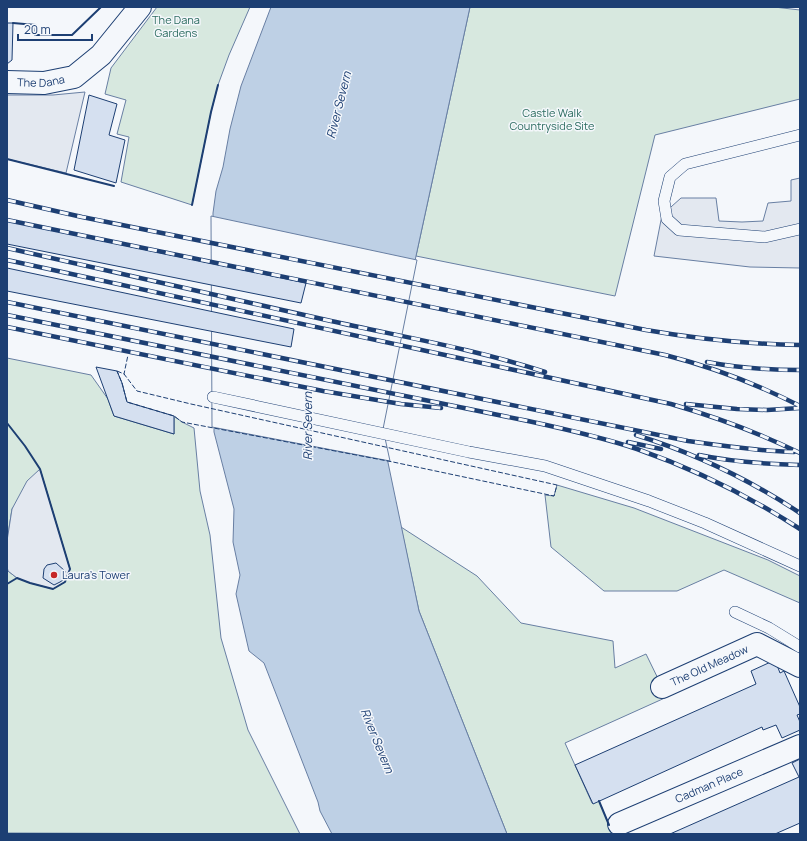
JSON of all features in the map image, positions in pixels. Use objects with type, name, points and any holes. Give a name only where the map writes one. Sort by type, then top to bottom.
[{"type":"street","name":"The Dana","points":[[7,82],[44,83],[74,77],[101,55],[140,7]]},
{"type":"street","name":"The Old Meadow","points":[[662,687],[757,644],[800,666]]},
{"type":"street","name":"Cadman Place","points":[[619,824],[800,746]]},
{"type":"lane","points":[[800,135],[685,164],[670,177],[664,201],[667,219],[679,230],[765,237],[800,229]]},
{"type":"lane","points":[[213,397],[461,450],[546,466],[619,490],[705,523],[800,566]]},
{"type":"lane","points":[[735,612],[769,628],[800,647]]},
{"type":"green space","name":"The Dana Gardens","points":[[157,7],[250,7],[229,55],[218,85],[192,205],[121,182],[129,137],[117,134],[126,100],[105,94],[111,68]]},
{"type":"green space","name":"Castle Walk Countryside Site","points":[[470,7],[774,7],[800,10],[800,99],[655,135],[615,296],[416,256]]},
{"type":"green space","points":[[7,358],[91,375],[108,399],[114,416],[174,434],[174,416],[194,428],[200,491],[210,535],[221,638],[248,730],[300,834],[7,833],[7,566],[8,571],[17,578],[30,583],[70,569],[40,469],[12,509],[7,541]]},
{"type":"green space","points":[[557,485],[634,508],[768,560],[800,576],[800,603],[724,570],[677,591],[604,591],[551,547],[545,495],[554,496]]},
{"type":"green space","points":[[401,527],[477,576],[521,623],[613,641],[615,668],[646,654],[667,697],[565,743],[592,803],[599,801],[613,834],[507,834],[419,611]]},
{"type":"shaded area","points":[[85,92],[66,173],[7,159],[7,95],[53,95]]},
{"type":"shaded area","points":[[800,178],[800,268],[750,267],[654,256],[662,215],[681,198],[716,198],[719,221],[763,221],[768,203],[791,201],[791,180]]},
{"type":"shaded area","points":[[40,469],[70,569],[65,582],[53,589],[17,578],[8,571],[7,566],[7,541],[12,509],[27,481]]},
{"type":"water","name":"River Severn","points":[[271,7],[470,7],[416,256],[381,429],[419,611],[507,834],[332,834],[320,811],[318,802],[264,663],[249,651],[236,594],[240,575],[233,542],[234,509],[214,432],[213,213],[216,191],[223,167],[230,129],[241,86]]},
{"type":"pier","points":[[211,216],[417,260],[383,429],[390,461],[212,427]]},
{"type":"building","points":[[7,23],[13,23],[12,60],[7,64]]},
{"type":"building","points":[[89,95],[117,104],[109,135],[125,140],[116,183],[74,170]]},
{"type":"building","points":[[7,221],[306,283],[301,303],[7,244]]},
{"type":"building","points":[[7,268],[294,329],[291,347],[7,291]]},
{"type":"building","points":[[96,367],[117,371],[127,402],[174,416],[174,434],[114,416]]},
{"type":"building","name":"Laura's Tower","points":[[56,563],[65,571],[63,580],[54,585],[43,578],[44,569],[47,565]]},
{"type":"building","points":[[775,660],[780,673],[784,671],[800,707],[800,714],[797,715],[800,722],[800,730],[782,738],[776,725],[763,730],[762,727],[593,804],[575,765],[756,684],[751,671]]},
{"type":"building","points":[[800,759],[800,823],[775,834],[670,834],[799,777],[792,763]]},
{"type":"railway","points":[[7,200],[82,217],[646,330],[684,336],[761,344],[800,345]]},
{"type":"railway","points":[[7,220],[665,355],[734,377],[767,390],[800,406]]},
{"type":"railway","points":[[7,248],[466,350],[545,372]]},
{"type":"railway","points":[[7,260],[671,404],[704,414],[768,438],[800,453]]},
{"type":"railway","points":[[7,302],[688,441],[794,452]]},
{"type":"railway","points":[[7,315],[528,421],[596,437],[637,449],[700,474],[741,494],[800,529]]},
{"type":"railway","points":[[7,327],[323,391],[401,404],[441,408]]},
{"type":"railway","points":[[707,362],[730,366],[777,370],[800,370]]},
{"type":"railway","points":[[686,404],[737,409],[767,410],[800,408]]},
{"type":"railway","points":[[636,435],[679,450],[721,468],[761,489],[800,513]]},
{"type":"railway","points":[[628,442],[661,449]]},
{"type":"railway","points":[[699,455],[749,462],[800,465]]},
{"type":"fence","points":[[125,375],[128,355]]},
{"type":"fence","points":[[117,371],[124,374],[137,391],[557,485],[554,496],[393,462],[182,422],[174,416],[127,402],[117,371]]},
{"type":"wall","points":[[13,23],[36,25],[35,35],[72,35],[101,7]]},
{"type":"wall","points":[[192,205],[218,85]]},
{"type":"wall","points":[[7,159],[114,186]]},
{"type":"wall","points":[[7,423],[25,446],[40,469],[70,569],[65,582],[53,589],[17,578],[7,584]]},
{"type":"wall","points":[[599,801],[609,825]]},
{"type":"place","name":"Laura's Tower","points":[[54,575]]}]
